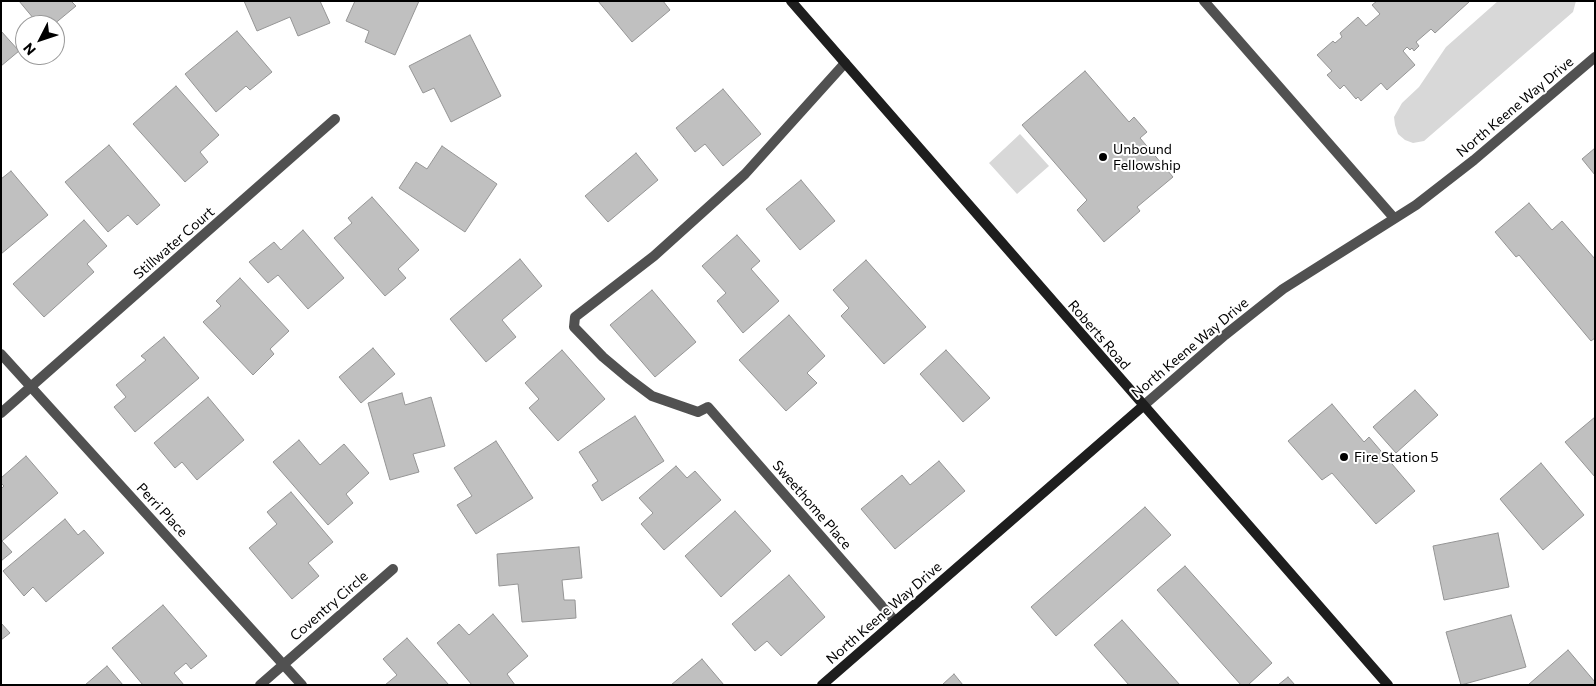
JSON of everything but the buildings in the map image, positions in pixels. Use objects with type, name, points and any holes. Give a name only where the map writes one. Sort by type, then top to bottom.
[{"type":"street","name":"Roberts Road","points":[[791,1],[1388,685]]},
{"type":"street","points":[[1204,1],[1394,218]]},
{"type":"street","name":"North Keene Way Drive","points":[[822,685],[1225,335],[1283,289],[1416,205],[1474,160],[1595,57]]},
{"type":"street","name":"Sweethome Place","points":[[845,63],[746,174],[654,256],[575,317],[574,327],[597,351],[652,396],[698,412],[708,407],[895,622]]},
{"type":"street","name":"Stillwater Court","points":[[1,413],[335,119]]},
{"type":"street","name":"Perri Place","points":[[1,354],[302,685]]},
{"type":"street","name":"Coventry Circle","points":[[260,685],[393,569]]},
{"type":"shaded area","points":[[1498,1],[1576,1],[1573,12],[1424,141],[1413,143],[1405,140],[1398,134],[1394,117],[1402,103],[1419,87],[1446,47]]},
{"type":"shaded area","points":[[1020,134],[1049,166],[1017,194],[989,163]]},
{"type":"place","name":"Unbound Fellowship","points":[[1103,157]]},
{"type":"place","name":"Fire Station 5","points":[[1344,457]]}]
